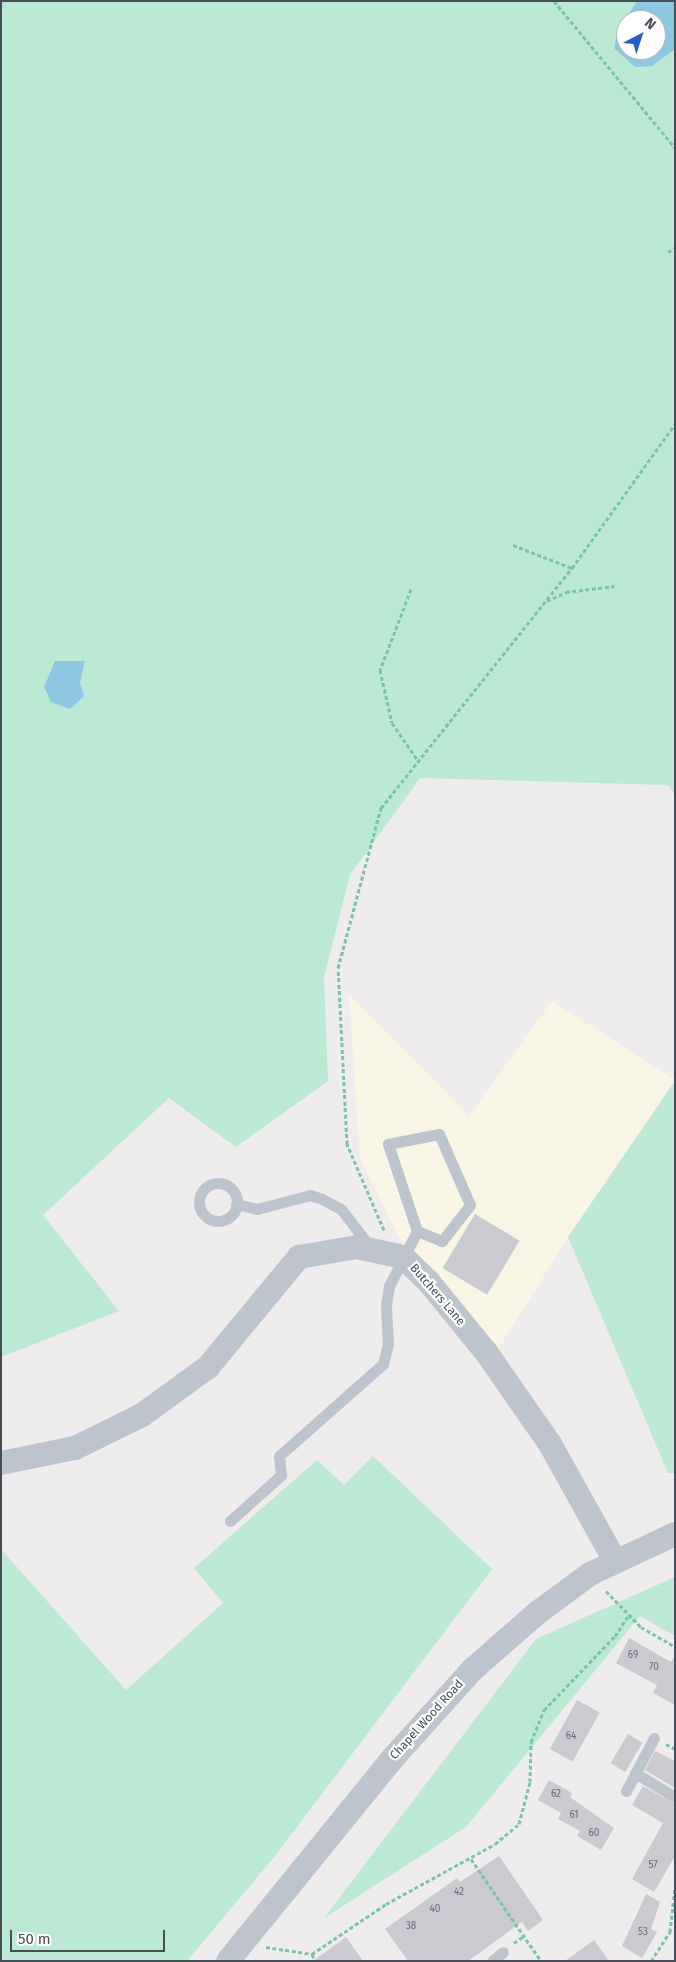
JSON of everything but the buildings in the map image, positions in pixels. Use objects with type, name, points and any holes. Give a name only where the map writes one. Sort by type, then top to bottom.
[{"type":"street","points":[[1,1463],[75,1448],[142,1415],[208,1367],[299,1257],[334,1248],[389,1253]]},
{"type":"street","name":"Butchers Lane","points":[[389,1253],[486,1352],[539,1429],[582,1497],[615,1561]]},
{"type":"street","name":"Chapel Wood Road","points":[[228,1961],[393,1758],[472,1670],[537,1613],[590,1574],[675,1534]]},
{"type":"lane","points":[[439,1134],[470,1205],[442,1241],[417,1231],[388,1144],[439,1134]]},
{"type":"lane","points":[[230,1521],[281,1475],[279,1456],[383,1364],[388,1344],[386,1304],[389,1286],[389,1253],[341,1209],[322,1198],[310,1195],[257,1209],[236,1204]]},
{"type":"lane","points":[[389,1253],[417,1231]]},
{"type":"lane","points":[[626,1791],[654,1738]]},
{"type":"lane","points":[[634,1773],[675,1797]]},
{"type":"lane","points":[[492,1961],[503,1952]]},
{"type":"path","points":[[554,1],[675,148]]},
{"type":"path","points":[[668,252],[675,248]]},
{"type":"path","points":[[389,1253],[347,1144],[338,968],[381,808],[572,568],[675,424]]},
{"type":"path","points":[[513,545],[572,568]]},
{"type":"path","points":[[545,602],[566,592],[614,586]]},
{"type":"path","points":[[411,589],[380,670],[392,723],[419,762]]},
{"type":"path","points":[[590,1574],[628,1616],[654,1637],[675,1647]]},
{"type":"path","points":[[244,1941],[312,1954],[386,1904],[471,1859],[519,1824],[530,1782],[531,1742],[544,1710],[598,1655],[628,1616]]},
{"type":"path","points":[[471,1859],[541,1961]]},
{"type":"path","points":[[651,1961],[670,1932],[675,1887]]},
{"type":"path","points":[[670,1932],[675,1930]]},
{"type":"path","points":[[312,1954],[315,1961]]},
{"type":"shaded area","points":[[349,994],[469,1116],[552,1001],[675,1080],[568,1237],[496,1353],[402,1243],[360,1159]]},
{"type":"green space","points":[[1,1],[675,1],[675,795],[668,785],[420,778],[350,875],[324,977],[328,1081],[236,1147],[169,1098],[43,1215],[119,1311],[1,1357]],"holes":[[[55,661],[85,661],[80,683]]]},
{"type":"green space","points":[[675,1081],[675,1473],[668,1473],[568,1237]]},
{"type":"green space","points":[[373,1456],[492,1569],[275,1856],[187,1961],[1,1961],[1,1549],[126,1690],[223,1603],[194,1568],[317,1460],[344,1485]]},
{"type":"green space","points":[[675,1577],[675,1636],[640,1616],[466,1827],[324,1918],[536,1639]]},
{"type":"water","points":[[637,1],[675,1],[675,49],[666,56],[666,10],[631,10]]},
{"type":"water","points":[[627,60],[660,60],[652,66],[635,67]]},
{"type":"water","points":[[55,661],[85,661],[80,683],[84,696],[70,709],[51,702],[44,687]]}]
